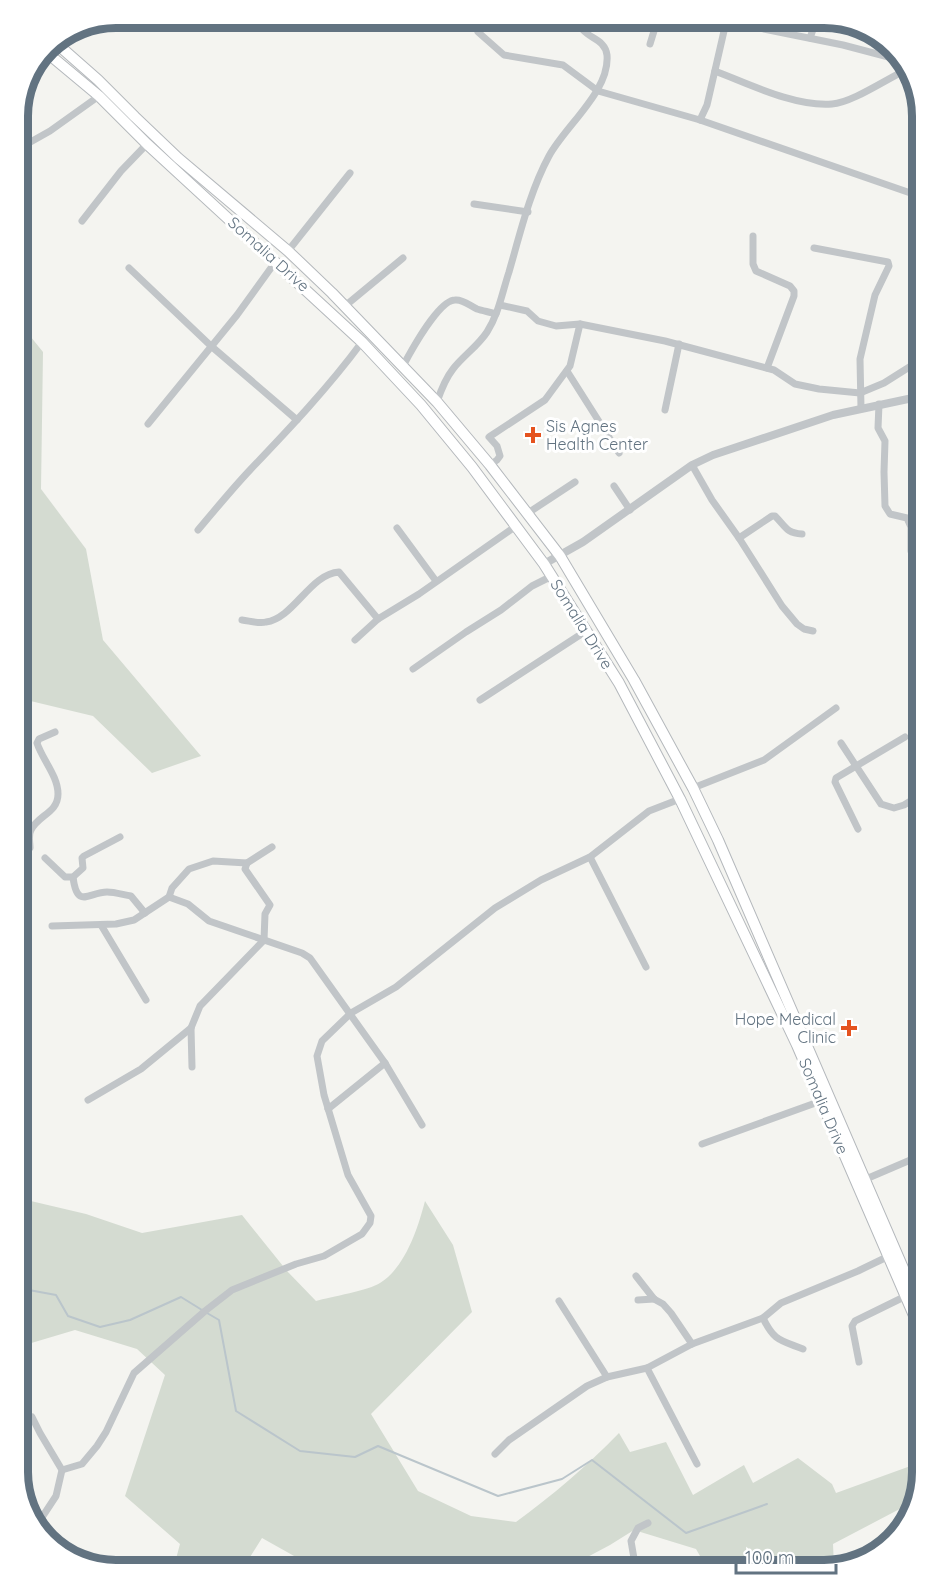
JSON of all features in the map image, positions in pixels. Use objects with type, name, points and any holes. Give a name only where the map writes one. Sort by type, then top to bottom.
[{"type":"main road","name":"Somalia Drive","points":[[62,48],[99,80],[178,158],[288,251],[345,306],[437,402],[528,513],[560,556],[634,680],[693,788],[757,927],[912,1287]]},
{"type":"main road","name":"Somalia Drive","points":[[52,57],[99,96],[147,144],[276,260],[362,342],[421,405],[544,564],[619,683],[680,799],[766,977],[888,1256],[912,1288]]},
{"type":"street","points":[[437,402],[445,381],[453,369],[486,333],[496,314],[548,157],[561,135],[598,91],[607,55],[598,40],[583,29]]},
{"type":"street","points":[[650,44],[655,29]]},
{"type":"street","points":[[700,120],[707,105],[724,29]]},
{"type":"street","points":[[764,29],[888,57]]},
{"type":"street","points":[[810,38],[813,29]]},
{"type":"street","points":[[478,32],[504,55],[562,65],[598,91],[700,120],[912,194]]},
{"type":"street","points":[[715,71],[792,99],[833,105],[900,73]]},
{"type":"street","points":[[29,142],[50,131],[99,96]]},
{"type":"street","points":[[82,220],[147,144]]},
{"type":"street","points":[[288,251],[350,173]]},
{"type":"street","points":[[474,204],[528,212]]},
{"type":"street","points":[[753,236],[753,264],[756,271],[790,286],[794,291],[767,368]]},
{"type":"street","points":[[814,248],[888,262],[889,266],[875,295],[860,359],[861,408]]},
{"type":"street","points":[[345,306],[404,258]]},
{"type":"street","points":[[148,424],[244,307],[276,260]]},
{"type":"street","points":[[129,268],[211,346],[297,420]]},
{"type":"street","points":[[403,366],[430,322],[446,303],[453,299],[460,300],[476,309],[496,314]]},
{"type":"street","points":[[500,305],[527,311],[538,321],[556,326],[580,324],[679,344],[767,368],[803,386],[860,393],[884,383],[912,365]]},
{"type":"street","points":[[489,465],[500,456],[497,446],[489,439],[491,434],[545,400],[567,371],[580,324]]},
{"type":"street","points":[[198,530],[344,368],[362,342]]},
{"type":"street","points":[[665,410],[679,344]]},
{"type":"street","points":[[567,371],[619,453]]},
{"type":"street","points":[[544,564],[630,510],[692,465],[713,454],[804,423],[912,397]]},
{"type":"street","points":[[879,404],[878,428],[885,441],[885,506],[890,514],[907,518],[911,527],[911,551]]},
{"type":"street","points":[[692,465],[712,500],[786,612],[804,629],[813,631]]},
{"type":"street","points":[[528,513],[575,482]]},
{"type":"street","points":[[614,486],[630,510]]},
{"type":"street","points":[[739,538],[772,516],[775,516],[784,528],[792,533],[802,534]]},
{"type":"street","points":[[355,640],[378,620],[516,526]]},
{"type":"street","points":[[397,528],[436,581]]},
{"type":"street","points":[[242,620],[263,623],[272,621],[288,610],[322,578],[329,573],[339,572],[378,620]]},
{"type":"street","points":[[413,669],[501,610],[531,586],[552,576]]},
{"type":"street","points":[[480,700],[586,631]]},
{"type":"street","points":[[693,788],[764,760],[836,708]]},
{"type":"street","points":[[29,849],[30,830],[53,810],[58,796],[56,782],[37,743],[39,739],[55,732]]},
{"type":"street","points":[[858,829],[836,782],[838,777],[905,737]]},
{"type":"street","points":[[842,743],[881,804],[888,808],[904,805],[912,800]]},
{"type":"street","points":[[62,1470],[82,1464],[97,1446],[134,1373],[205,1311],[232,1290],[296,1264],[324,1256],[362,1234],[370,1223],[371,1216],[348,1175],[328,1109],[317,1056],[322,1041],[351,1012],[396,987],[495,909],[541,880],[590,857],[649,811],[680,799]]},
{"type":"street","points":[[45,858],[65,877],[73,877],[83,868],[82,858],[84,856],[120,837]]},
{"type":"street","points":[[52,926],[101,925],[134,921],[169,897],[172,888],[189,869],[213,861],[247,863],[272,847]]},
{"type":"street","points":[[590,857],[646,967]]},
{"type":"street","points":[[192,1067],[191,1028],[200,1006],[264,940],[265,914],[270,905],[245,869],[247,863]]},
{"type":"street","points":[[73,877],[75,888],[81,896],[88,898],[105,892],[131,896],[145,913]]},
{"type":"street","points":[[169,897],[188,904],[209,921],[302,953],[310,958],[351,1012],[422,1125]]},
{"type":"street","points":[[101,925],[146,1000]]},
{"type":"street","points":[[88,1100],[141,1069],[191,1028]]},
{"type":"street","points":[[328,1109],[385,1064]]},
{"type":"street","points":[[702,1144],[821,1101]]},
{"type":"street","points":[[866,1179],[912,1159]]},
{"type":"street","points":[[495,1454],[517,1434],[587,1386],[607,1377],[646,1368],[692,1344],[762,1318],[781,1303],[888,1256]]},
{"type":"street","points":[[636,1276],[654,1299],[663,1304],[671,1313],[692,1344]]},
{"type":"street","points":[[859,1362],[852,1326],[855,1321],[912,1290]]},
{"type":"street","points":[[638,1300],[654,1299]]},
{"type":"street","points":[[559,1301],[607,1377]]},
{"type":"street","points":[[762,1318],[770,1333],[802,1349]]},
{"type":"street","points":[[646,1368],[697,1464]]},
{"type":"street","points":[[32,1417],[62,1470],[56,1496],[42,1518]]},
{"type":"street","points":[[634,1560],[631,1541],[638,1528],[648,1523]]},
{"type":"shaded area","points":[[29,335],[43,352],[41,489],[86,549],[103,640],[201,756],[152,773],[93,716],[29,701]]},
{"type":"shaded area","points":[[29,1201],[86,1214],[142,1233],[242,1215],[287,1271],[316,1301],[368,1288],[389,1276],[397,1268],[409,1247],[425,1201],[453,1245],[472,1312],[371,1414],[418,1491],[471,1516],[516,1522],[569,1480],[619,1433],[630,1452],[666,1442],[693,1495],[744,1465],[753,1483],[798,1458],[832,1484],[836,1493],[912,1465],[911,1483],[904,1507],[833,1544],[834,1559],[702,1560],[696,1549],[634,1530],[582,1560],[300,1559],[262,1538],[249,1559],[176,1559],[180,1544],[125,1496],[165,1375],[137,1349],[75,1330],[29,1344]]},
{"type":"waterway","points":[[29,1290],[56,1295],[68,1316],[100,1327],[130,1320],[181,1297],[202,1310]]},
{"type":"waterway","points":[[207,1313],[219,1320],[236,1411],[300,1451],[355,1457],[378,1446],[498,1496],[562,1479],[592,1460],[686,1533],[767,1504]]},
{"type":"place","name":"Sis Agnes Health Center","points":[[533,435]]},
{"type":"place","name":"Hope Medical Clinic","points":[[849,1028]]}]
